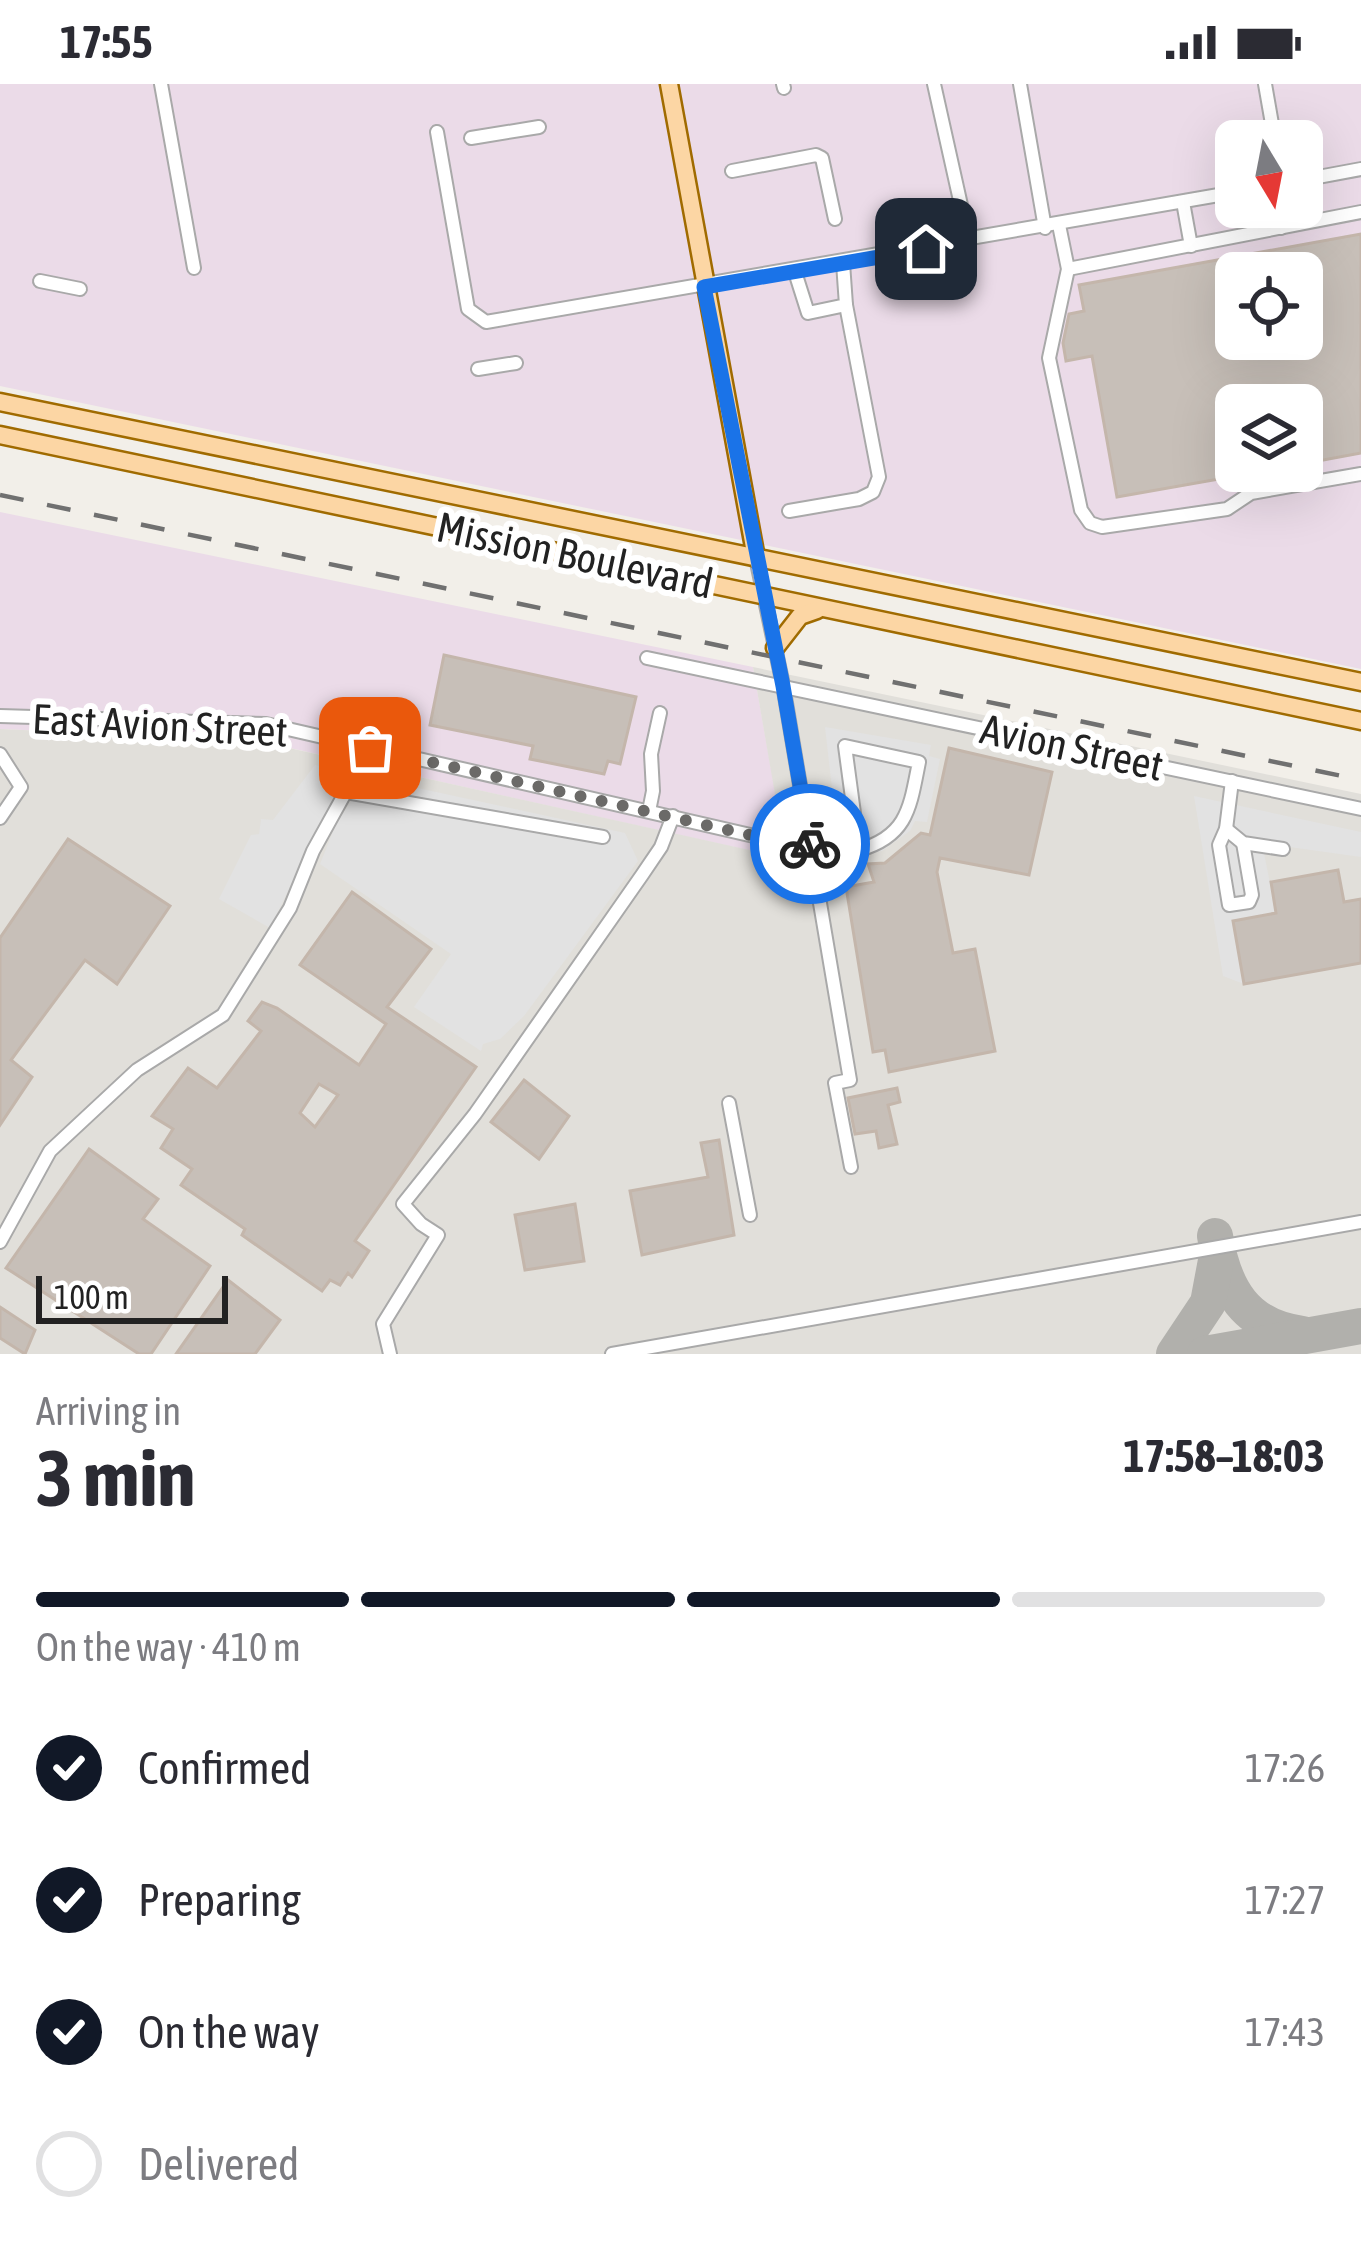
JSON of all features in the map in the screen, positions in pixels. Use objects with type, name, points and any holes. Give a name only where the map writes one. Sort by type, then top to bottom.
[{"type":"main road","points":[[669,84],[756,558]]},
{"type":"main road","name":"Mission Boulevard","points":[[0,402],[1361,682]]},
{"type":"main road","name":"Mission Boulevard","points":[[0,435],[1361,721]]},
{"type":"main road","points":[[775,648],[802,614],[826,609]]},
{"type":"street","points":[[161,84],[194,268]]},
{"type":"street","points":[[934,84],[968,241]]},
{"type":"street","points":[[1020,84],[1052,226],[1068,268],[1049,358],[1081,510],[1090,523],[1102,527],[1227,508],[1251,493],[1361,474]]},
{"type":"street","points":[[1265,84],[1271,120]]},
{"type":"street","points":[[471,138],[539,127]]},
{"type":"street","points":[[437,132],[468,310],[486,322],[1215,196]]},
{"type":"street","points":[[730,172],[816,155],[822,158],[835,219]]},
{"type":"street","points":[[1323,176],[1361,169]]},
{"type":"street","points":[[1183,202],[1191,246]]},
{"type":"street","points":[[1323,220],[1361,212]]},
{"type":"street","points":[[1068,268],[1280,228]]},
{"type":"street","points":[[788,511],[859,499],[873,492],[879,477],[842,263]]},
{"type":"street","points":[[795,272],[808,313],[846,305]]},
{"type":"street","points":[[40,281],[80,289]]},
{"type":"street","points":[[478,369],[516,363]]},
{"type":"street","points":[[756,558],[783,686],[850,1080],[835,1083],[851,1168]]},
{"type":"street","name":"Avion Street","points":[[646,658],[1361,809]]},
{"type":"street","points":[[649,811],[651,754],[660,713]]},
{"type":"street","name":"East Avion Street","points":[[0,716],[266,724],[673,816],[811,853]]},
{"type":"street","points":[[811,853],[859,850],[878,844],[908,818],[919,762],[845,746],[859,850]]},
{"type":"street","points":[[0,1242],[50,1151],[137,1070],[223,1015],[290,908],[313,851],[370,748]]},
{"type":"street","points":[[0,754],[21,787],[0,818]]},
{"type":"street","points":[[1232,782],[1226,829],[1219,845],[1229,905],[1249,902],[1252,895],[1243,843]]},
{"type":"street","points":[[346,792],[603,837]]},
{"type":"street","points":[[390,1354],[383,1324],[438,1235],[404,1204],[476,1114],[662,847],[673,816]]},
{"type":"street","points":[[1226,829],[1243,843],[1283,849]]},
{"type":"street","points":[[729,1103],[750,1215]]},
{"type":"street","points":[[612,1354],[1361,1222]]},
{"type":"shaded area","points":[[0,84],[1361,84],[1361,669],[0,386]]},
{"type":"shaded area","points":[[0,512],[753,667],[787,859],[254,740],[0,729]]},
{"type":"shaded area","points":[[753,667],[1361,794],[1361,1354],[0,1354],[0,729],[253,740],[786,858]]},
{"type":"shaded area","points":[[825,727],[931,745],[929,756],[940,759],[927,822],[915,821],[910,831],[882,851],[840,859]]},
{"type":"shaded area","points":[[315,765],[346,772],[270,928],[219,899],[251,835],[259,834],[261,819],[273,820]]},
{"type":"shaded area","points":[[367,777],[625,833],[638,861],[524,1016],[500,1039],[483,1044],[481,1051],[414,1007],[451,954],[320,864],[336,824]]},
{"type":"shaded area","points":[[1194,796],[1361,832],[1361,857],[1262,843],[1276,913],[1233,921],[1244,984],[1223,976]]},
{"type":"building","points":[[1361,234],[1361,453],[1323,460],[1323,384],[1215,384],[1215,480],[1117,497],[1092,356],[1066,361],[1063,343],[1069,314],[1084,311],[1079,285],[1215,260],[1215,360],[1323,360],[1323,252],[1261,252]]},
{"type":"building","points":[[444,655],[636,697],[620,764],[608,761],[604,774],[530,759],[533,746],[430,725]]},
{"type":"building","points":[[949,748],[1052,772],[1029,875],[940,858],[937,872],[953,953],[975,949],[995,1051],[889,1072],[885,1050],[873,1052],[846,887],[874,882],[868,864],[885,863],[921,833],[930,835]]},
{"type":"building","points":[[68,839],[170,906],[117,984],[85,960],[11,1060],[32,1077],[0,1125],[0,938]]},
{"type":"building","points":[[1338,870],[1344,902],[1361,899],[1361,963],[1244,984],[1233,921],[1276,913],[1271,882]]},
{"type":"building","points":[[352,892],[431,949],[387,1007],[476,1067],[355,1241],[369,1251],[352,1277],[348,1273],[340,1285],[330,1280],[322,1291],[181,1185],[192,1169],[161,1148],[173,1129],[152,1116],[188,1068],[217,1088],[261,1031],[248,1021],[262,1002],[359,1065],[386,1024],[300,965]],"holes":[[[319,1084],[338,1095],[315,1127],[300,1113]]]},
{"type":"building","points":[[524,1080],[569,1116],[539,1159],[491,1122]]},
{"type":"building","points":[[897,1088],[900,1102],[888,1105],[897,1144],[879,1148],[876,1131],[855,1134],[848,1098]]},
{"type":"building","points":[[719,1140],[734,1235],[642,1255],[630,1191],[708,1177],[701,1143]]},
{"type":"building","points":[[89,1149],[158,1199],[143,1219],[210,1266],[151,1354],[139,1354],[6,1268]]},
{"type":"building","points":[[575,1204],[584,1261],[525,1270],[515,1215]]},
{"type":"building","points":[[228,1280],[280,1320],[255,1354],[176,1354]]},
{"type":"building","points":[[0,1307],[35,1330],[25,1354],[0,1338]]},
{"type":"taxiway","points":[[1215,1236],[1224,1273],[1241,1302],[1266,1323],[1303,1334]]},
{"type":"taxiway","points":[[1174,1354],[1208,1303],[1217,1255]]},
{"type":"taxiway","points":[[1205,1354],[1361,1326]]},
{"type":"railway","points":[[0,495],[1361,780]]},
{"type":"way so far","points":[[370,748],[811,849],[810,844]]},
{"type":"route","points":[[810,844],[704,287],[926,249]]}]
